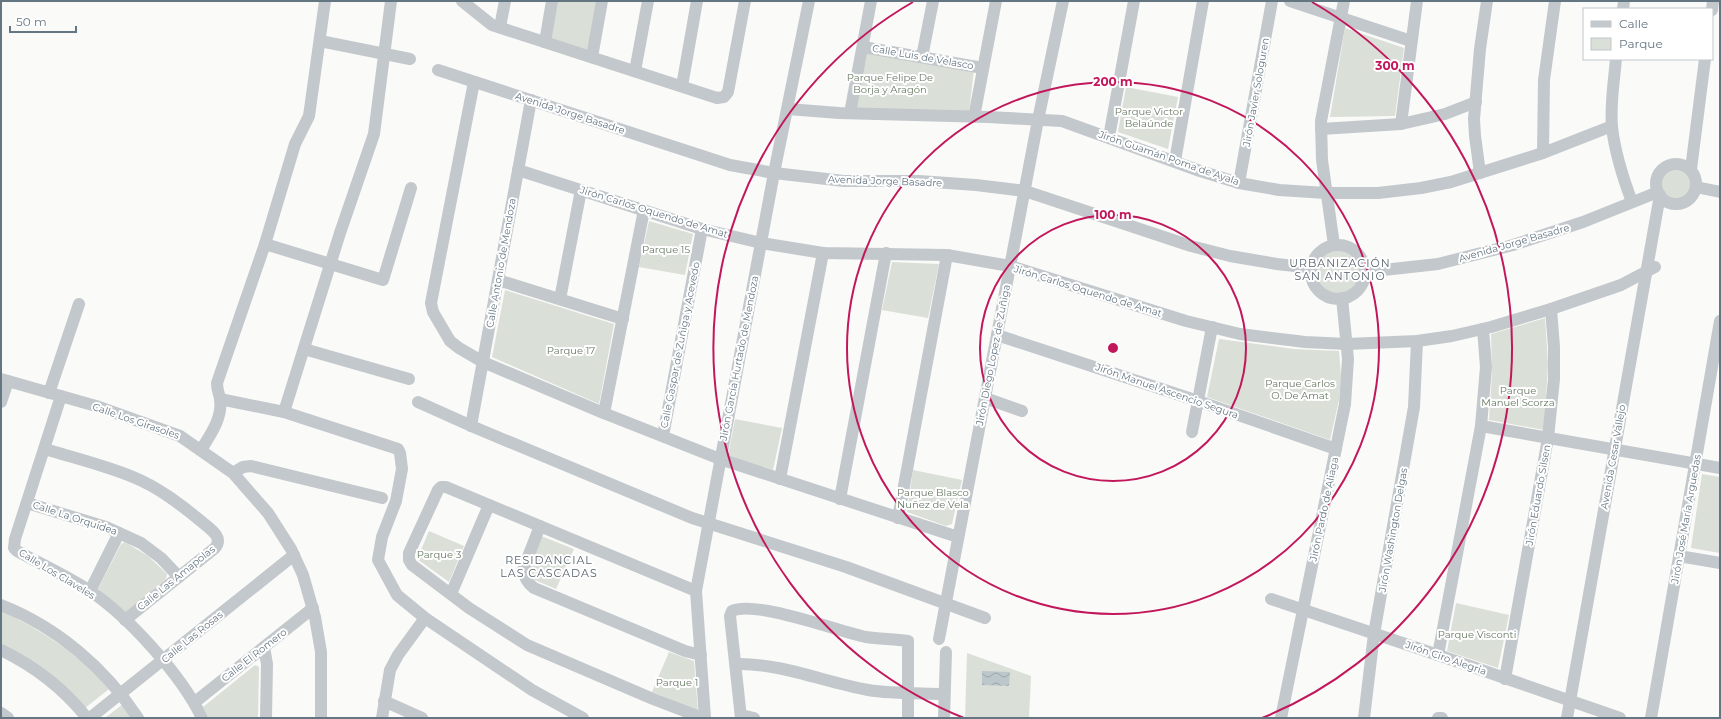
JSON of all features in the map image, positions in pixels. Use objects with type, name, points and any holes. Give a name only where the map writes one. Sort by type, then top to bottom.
[{"type":"street","points":[[201,450],[219,417],[220,399],[217,383],[265,244],[294,144],[309,116],[325,1]]},
{"type":"street","points":[[284,412],[374,134],[391,1]]},
{"type":"street","points":[[462,1],[492,25],[717,98],[726,95],[728,92],[745,1]]},
{"type":"street","points":[[500,27],[505,1]]},
{"type":"street","points":[[544,42],[552,1]]},
{"type":"street","points":[[592,57],[602,1]]},
{"type":"street","points":[[635,71],[648,1]]},
{"type":"street","points":[[682,86],[697,1]]},
{"type":"street","name":"Jirón García Hurtado de Mendoza","points":[[704,718],[696,591],[774,173],[809,1]]},
{"type":"street","points":[[850,114],[871,1]]},
{"type":"street","points":[[922,57],[933,1]]},
{"type":"street","points":[[974,117],[996,1]]},
{"type":"street","name":"Jirón Diego Lopez de Zuñiga","points":[[938,639],[1038,120],[1063,1]]},
{"type":"street","points":[[1109,137],[1134,1]]},
{"type":"street","points":[[1175,161],[1203,1]]},
{"type":"street","name":"Jirón Javier Sologuren","points":[[1239,183],[1272,1]]},
{"type":"street","points":[[1290,1],[1411,41]]},
{"type":"street","points":[[1334,245],[1322,160],[1321,121],[1344,1]]},
{"type":"street","points":[[1401,124],[1416,1]]},
{"type":"street","points":[[1480,174],[1474,136],[1480,49],[1487,1]]},
{"type":"street","points":[[1543,153],[1544,80],[1556,1]]},
{"type":"street","points":[[320,41],[410,60]]},
{"type":"street","name":"Calle Luis de Velasco","points":[[863,47],[983,68]]},
{"type":"street","points":[[1616,60],[1612,126],[1622,176],[1632,202]]},
{"type":"street","points":[[1687,167],[1672,164],[1661,170],[1656,181],[1662,196],[1672,203],[1684,202],[1690,198],[1696,187],[1696,180],[1687,167],[1698,60]]},
{"type":"street","points":[[1687,167],[1705,60]]},
{"type":"street","name":"Avenida Jorge Basadre","points":[[438,70],[730,165],[774,173],[844,181],[919,182],[976,185],[1025,191],[1191,246],[1230,256],[1312,268]]},
{"type":"street","points":[[474,82],[431,303],[434,312],[450,341],[483,362],[604,413],[720,459],[958,537]]},
{"type":"street","name":"Calle Antonio de Mendoza","points":[[471,426],[531,100]]},
{"type":"street","points":[[1321,129],[1401,124],[1445,114],[1476,102]]},
{"type":"street","name":"Jirón Guamán Poma de Ayala","points":[[788,109],[850,114],[1062,121],[1239,183],[1279,190],[1326,193],[1378,193],[1421,188],[1451,182],[1543,153],[1612,126]]},
{"type":"street","name":"Jirón Carlos Oquendo de Amat","points":[[518,170],[702,229],[761,243],[824,253],[947,255],[1010,266],[1186,321],[1240,334],[1283,339],[1346,344],[1416,341],[1452,336],[1551,310],[1621,285],[1651,270]]},
{"type":"street","points":[[1696,187],[1720,192]]},
{"type":"street","points":[[265,244],[383,280],[411,188]]},
{"type":"street","points":[[560,299],[581,190]]},
{"type":"street","name":"Avenida Jorge Basadre","points":[[1365,272],[1438,264],[1513,245],[1583,222],[1632,202],[1662,196]]},
{"type":"street","name":"Avenida Cesar Vallejo","points":[[1567,718],[1573,702],[1651,270],[1662,196]]},
{"type":"street","points":[[604,413],[644,210]]},
{"type":"street","name":"Calle Gaspar de Zuñiga y Acevedo","points":[[663,436],[702,229]]},
{"type":"street","points":[[1334,245],[1342,245],[1356,251],[1361,257],[1365,272],[1361,287],[1349,296],[1342,298],[1334,298],[1326,295],[1319,290],[1313,280],[1312,268],[1314,260],[1319,253],[1334,245]]},
{"type":"street","points":[[780,479],[824,253]]},
{"type":"street","points":[[840,499],[886,253]]},
{"type":"street","points":[[898,518],[947,255]]},
{"type":"street","points":[[498,280],[623,319]]},
{"type":"street","name":"Jirón Pardo de Aliaga","points":[[1281,718],[1345,404],[1348,359],[1342,298]]},
{"type":"street","points":[[49,393],[79,304]]},
{"type":"street","name":"Jirón Eduardo Silsen","points":[[1505,679],[1548,438],[1554,380],[1554,347],[1551,310]]},
{"type":"street","name":"Jirón José María Arguedas","points":[[1651,718],[1720,326]]},
{"type":"street","points":[[1192,432],[1212,327]]},
{"type":"street","points":[[1438,655],[1481,426],[1486,366],[1483,329]]},
{"type":"street","name":"Jirón Manuel Ascencio Segura","points":[[997,335],[1198,401],[1336,449]]},
{"type":"street","name":"Jirón Washington Delgas","points":[[1364,718],[1374,634],[1414,407],[1416,341]]},
{"type":"street","points":[[304,349],[409,379]]},
{"type":"street","points":[[1,402],[4,380]]},
{"type":"street","name":"Calle Los Girasoles","points":[[4,380],[61,396],[180,436],[233,473],[268,513],[294,555],[303,575],[313,608],[321,652],[321,718]]},
{"type":"street","name":"Calle Los Claveles","points":[[61,396],[15,539],[14,548],[90,591],[125,620],[163,660],[194,702],[202,718]]},
{"type":"street","points":[[985,398],[1022,411]]},
{"type":"street","points":[[220,399],[284,412],[398,449],[400,452],[402,468],[396,501],[382,537],[378,560],[397,595],[425,618],[532,690],[583,718]]},
{"type":"street","points":[[418,402],[471,426],[692,518],[846,567],[985,618]]},
{"type":"street","points":[[1481,426],[1720,468]]},
{"type":"street","name":"Calle Las Amapolas","points":[[44,449],[133,477],[173,498],[214,531],[219,540],[218,544],[125,620]]},
{"type":"street","points":[[233,473],[243,467],[251,466],[382,498]]},
{"type":"street","points":[[696,591],[446,487],[441,487],[409,553],[409,560],[412,565],[527,645],[653,699],[704,718]]},
{"type":"street","name":"Calle La Orquidea","points":[[27,503],[106,527],[141,543],[161,558],[179,577]]},
{"type":"street","points":[[452,594],[489,505]]},
{"type":"street","points":[[540,526],[523,570],[525,578],[529,584],[534,588],[685,651],[701,655]]},
{"type":"street","points":[[90,591],[119,533]]},
{"type":"street","name":"Calle Las Rosas","points":[[90,718],[294,555]]},
{"type":"street","points":[[1679,556],[1720,563]]},
{"type":"street","name":"Jirón Ciro Alegria","points":[[1271,599],[1620,718]]},
{"type":"street","points":[[1,605],[40,624],[72,645],[99,670],[138,718]]},
{"type":"street","name":"Calle El Romero","points":[[194,702],[313,608]]},
{"type":"street","points":[[754,718],[741,716],[730,616],[732,611],[737,609],[769,611],[866,637],[908,641],[908,718]]},
{"type":"street","points":[[382,718],[390,670],[398,655],[425,618]]},
{"type":"street","points":[[264,647],[267,664],[266,718]]},
{"type":"street","points":[[1,650],[22,660],[51,682],[77,706],[86,718]]},
{"type":"street","points":[[944,718],[946,652]]},
{"type":"street","points":[[736,664],[756,663],[869,690],[944,694]]},
{"type":"street","points":[[384,701],[422,718]]},
{"type":"street","name":"Avenida Cesar Vallejo","points":[[1573,702],[1574,718]]},
{"type":"street","points":[[1,713],[8,718]]},
{"type":"green space","points":[[556,1],[598,1],[589,52],[549,40]]},
{"type":"green space","points":[[1345,28],[1404,48],[1395,116],[1330,117]]},
{"type":"green space","name":"Parque Felipe De Borja y Aragón","points":[[868,51],[974,70],[969,112],[856,108]]},
{"type":"green space","name":"Parque Victor Belaúnde","points":[[1126,87],[1178,97],[1168,149],[1118,132]]},
{"type":"green space","points":[[1679,167],[1685,169],[1690,174],[1692,183],[1690,192],[1685,197],[1673,199],[1667,197],[1662,192],[1660,180],[1662,174],[1667,169]]},
{"type":"green space","name":"Parque 15","points":[[649,221],[693,234],[685,275],[639,267]]},
{"type":"green space","points":[[1339,250],[1351,254],[1357,260],[1361,272],[1357,284],[1351,290],[1339,294],[1327,290],[1321,284],[1317,272],[1321,260],[1327,254]]},
{"type":"green space","points":[[892,262],[939,264],[928,318],[882,310]]},
{"type":"green space","name":"Parque 17","points":[[505,290],[614,324],[599,404],[492,357]]},
{"type":"green space","name":"Parque Manuel Scorza","points":[[1545,318],[1548,364],[1544,430],[1489,420],[1492,372],[1491,334]]},
{"type":"green space","name":"Parque Carlos O. De Amat","points":[[1219,339],[1294,349],[1339,351],[1341,376],[1339,400],[1330,440],[1207,397]]},
{"type":"green space","points":[[735,419],[782,428],[773,470],[728,456]]},
{"type":"green space","name":"Parque Blasco Nuñez de Vela","points":[[913,470],[962,480],[952,524],[946,526],[907,512]]},
{"type":"green space","points":[[1702,474],[1720,477],[1720,553],[1691,548]]},
{"type":"green space","name":"Parque 3","points":[[429,531],[464,546],[449,582],[417,559]]},
{"type":"green space","points":[[541,536],[574,549],[556,589],[530,578],[527,574]]},
{"type":"green space","points":[[125,542],[148,556],[167,574],[166,579],[126,612],[98,589],[121,544]]},
{"type":"green space","name":"Parque Visconti","points":[[1456,603],[1509,615],[1498,668],[1447,651]]},
{"type":"green space","points":[[1,610],[59,644],[85,665],[109,689],[85,708],[1,644]]},
{"type":"green space","name":"Parque 1","points":[[669,652],[694,661],[698,711],[652,692]]},
{"type":"green space","points":[[967,653],[1031,676],[1029,718],[965,718]]},
{"type":"green space","points":[[255,665],[259,667],[258,718],[209,718],[203,707]]},
{"type":"green space","points":[[123,704],[133,718],[105,718]]},
{"type":"water","points":[[982,671],[1010,672],[1009,686],[982,685]]},
{"type":"district","name":"URBANIZACIÓN SAN ANTONIO","points":[[1340,269]]},
{"type":"district","name":"RESIDANCIAL LAS CASCADAS","points":[[549,566]]}]
